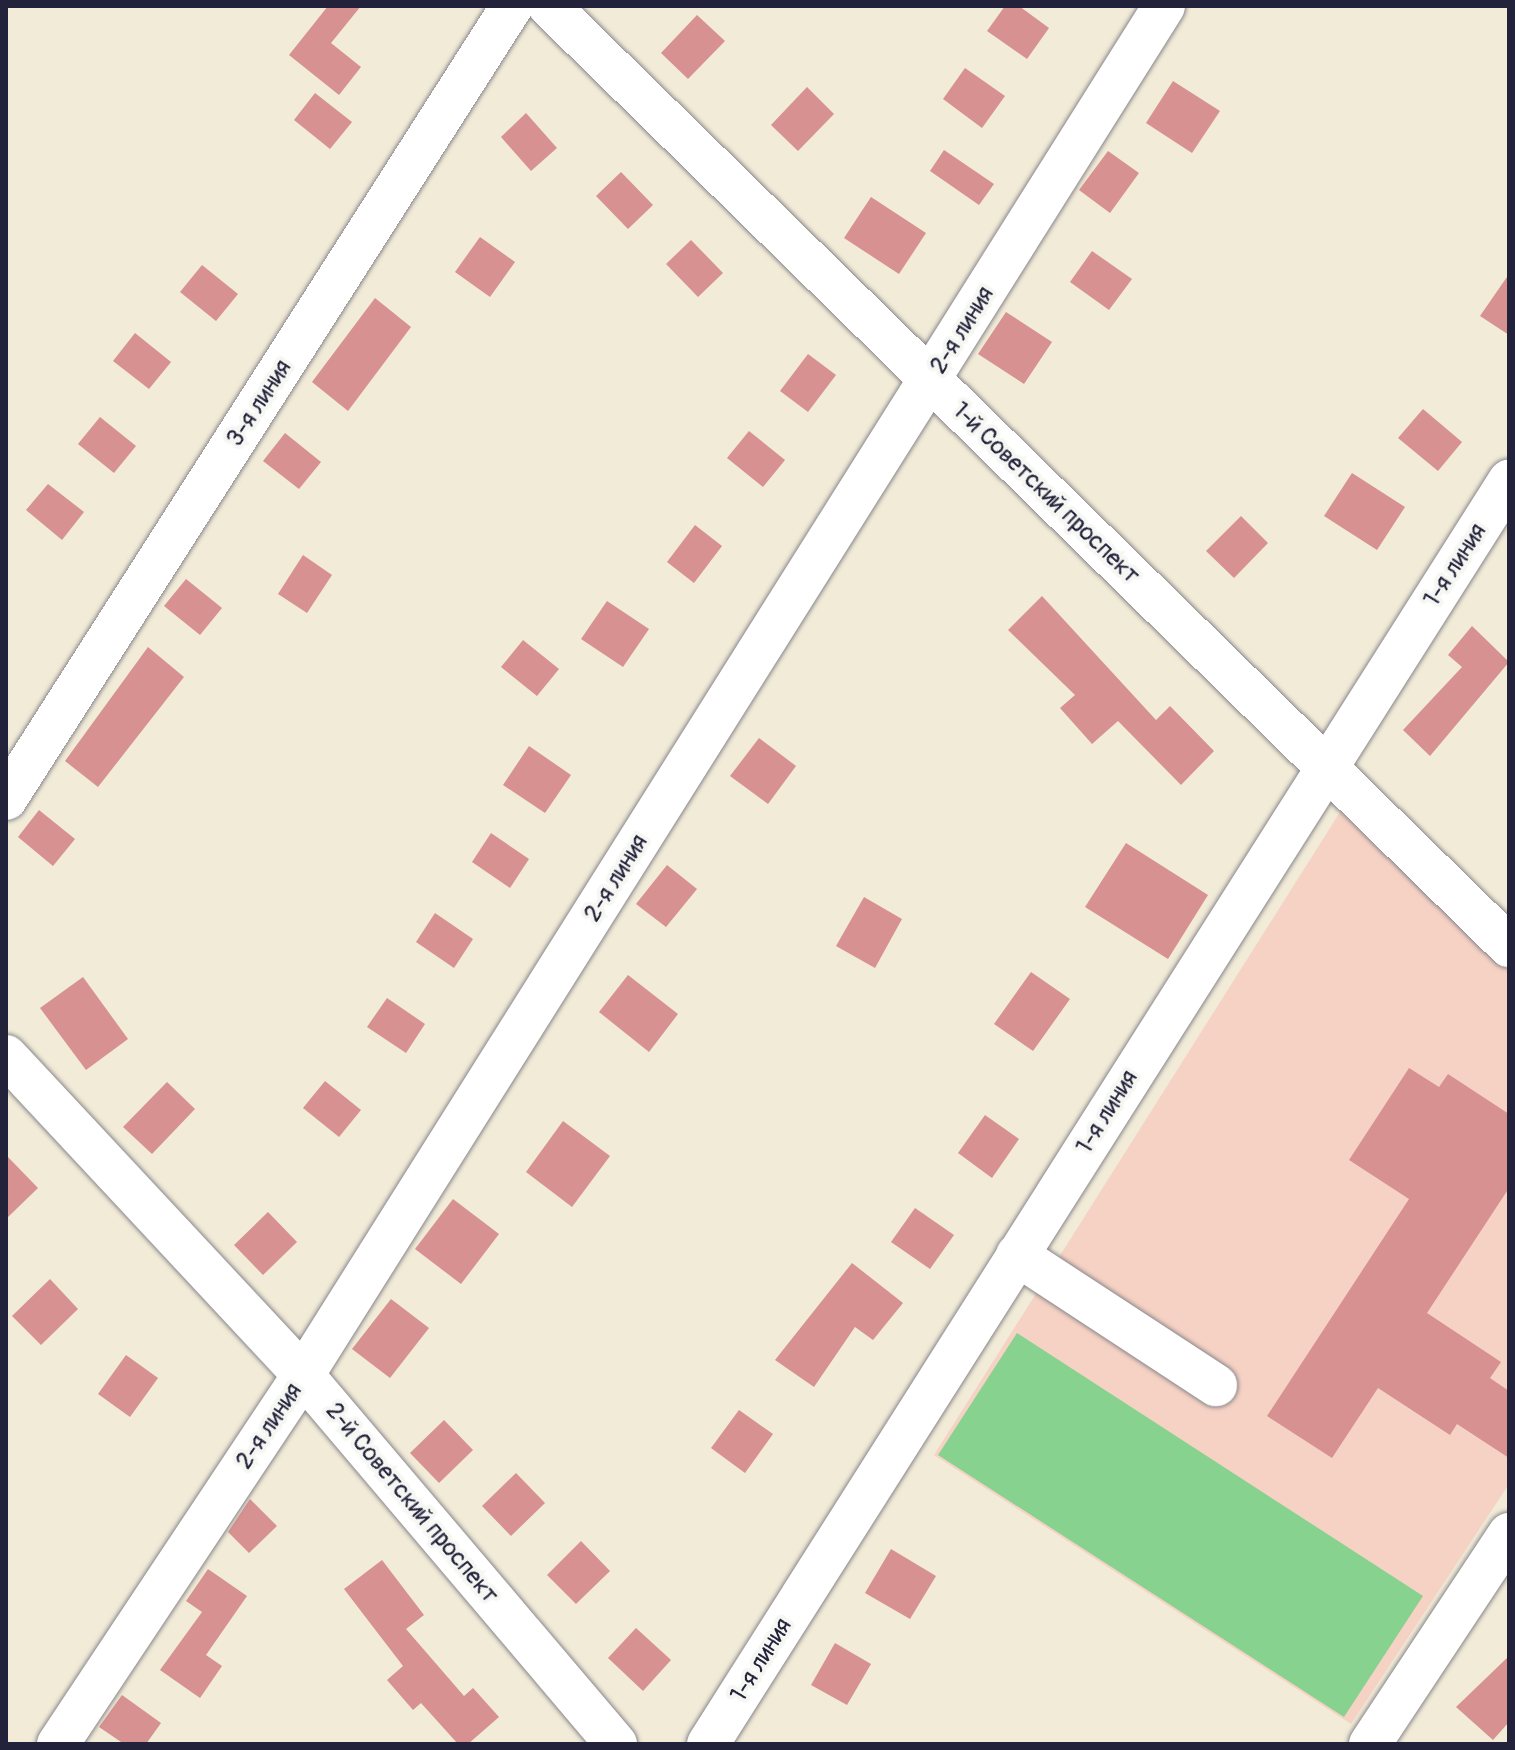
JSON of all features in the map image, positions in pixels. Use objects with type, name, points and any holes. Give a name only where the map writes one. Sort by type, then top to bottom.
[{"type":"street","name":"3-я линия","points":[[6,799],[512,6]]},
{"type":"street","name":"1-й Советский проспект","points":[[549,6],[1509,946]]},
{"type":"street","name":"2-я линия","points":[[58,1744],[303,1375],[1164,6]]},
{"type":"street","name":"1-я линия","points":[[708,1744],[1509,481]]},
{"type":"street","name":"2-й Советский проспект","points":[[6,1056],[303,1375],[616,1744]]},
{"type":"street","points":[[1017,1255],[1216,1385]]},
{"type":"street","points":[[1383,1738],[1509,1534]]},
{"type":"shaded area","points":[[1342,809],[1509,969],[1509,1484],[1351,1724],[934,1455]]},
{"type":"green space","points":[[1017,1333],[1423,1596],[1344,1717],[938,1455]]},
{"type":"building","points":[[328,6],[361,6],[331,43],[361,67],[339,95],[289,55]]},
{"type":"building","points":[[1005,6],[1019,6],[1049,28],[1027,59],[987,31]]},
{"type":"building","points":[[697,15],[725,41],[688,79],[661,53]]},
{"type":"building","points":[[965,68],[1005,96],[982,128],[943,99]]},
{"type":"building","points":[[1173,81],[1220,111],[1192,153],[1146,123]]},
{"type":"building","points":[[807,87],[834,114],[798,151],[771,125]]},
{"type":"building","points":[[315,93],[352,122],[330,149],[294,120]]},
{"type":"building","points":[[526,113],[557,148],[531,171],[501,137]]},
{"type":"building","points":[[944,150],[994,184],[979,205],[930,171]]},
{"type":"building","points":[[1108,151],[1139,173],[1110,213],[1079,190]]},
{"type":"building","points":[[621,172],[653,205],[628,229],[596,196]]},
{"type":"building","points":[[871,197],[926,233],[899,274],[844,238]]},
{"type":"building","points":[[480,237],[515,262],[490,297],[455,272]]},
{"type":"building","points":[[691,240],[723,273],[698,297],[666,264]]},
{"type":"building","points":[[1092,251],[1132,279],[1109,310],[1070,282]]},
{"type":"building","points":[[202,265],[238,294],[216,321],[180,292]]},
{"type":"building","points":[[1509,274],[1509,335],[1480,316]]},
{"type":"building","points":[[375,298],[411,327],[348,411],[312,382]]},
{"type":"building","points":[[1006,312],[1052,342],[1024,384],[978,354]]},
{"type":"building","points":[[135,333],[171,362],[149,389],[113,361]]},
{"type":"building","points":[[808,354],[836,375],[808,412],[780,391]]},
{"type":"building","points":[[1423,409],[1462,442],[1438,471],[1398,438]]},
{"type":"building","points":[[100,417],[136,446],[114,473],[78,444]]},
{"type":"building","points":[[749,431],[785,460],[763,487],[727,458]]},
{"type":"building","points":[[285,433],[321,462],[299,489],[263,461]]},
{"type":"building","points":[[1352,473],[1405,507],[1377,550],[1324,516]]},
{"type":"building","points":[[48,484],[84,512],[62,540],[26,510]]},
{"type":"building","points":[[1241,516],[1268,543],[1234,578],[1206,551]]},
{"type":"building","points":[[695,525],[722,546],[694,583],[667,562]]},
{"type":"building","points":[[303,555],[332,575],[307,613],[278,594]]},
{"type":"building","points":[[186,579],[222,608],[200,635],[164,606]]},
{"type":"building","points":[[1042,596],[1156,720],[1170,706],[1214,751],[1181,785],[1118,721],[1092,744],[1060,708],[1075,695],[1008,630]]},
{"type":"building","points":[[607,601],[649,629],[623,667],[581,639]]},
{"type":"building","points":[[1472,626],[1509,662],[1430,756],[1403,730],[1462,667],[1448,655]]},
{"type":"building","points":[[523,640],[559,669],[537,696],[501,667]]},
{"type":"building","points":[[148,647],[184,677],[98,787],[65,761]]},
{"type":"building","points":[[759,738],[796,766],[768,804],[730,776]]},
{"type":"building","points":[[529,746],[571,775],[545,813],[503,785]]},
{"type":"building","points":[[39,810],[75,839],[53,866],[18,837]]},
{"type":"building","points":[[491,833],[529,859],[510,888],[472,862]]},
{"type":"building","points":[[1126,843],[1208,895],[1168,959],[1085,907]]},
{"type":"building","points":[[667,865],[697,889],[666,927],[636,904]]},
{"type":"building","points":[[864,897],[902,919],[875,968],[836,946]]},
{"type":"building","points":[[435,913],[473,939],[454,968],[416,942]]},
{"type":"building","points":[[1031,972],[1070,999],[1033,1051],[994,1024]]},
{"type":"building","points":[[628,975],[678,1014],[649,1052],[599,1012]]},
{"type":"building","points":[[83,977],[128,1039],[86,1070],[40,1008]]},
{"type":"building","points":[[387,998],[425,1024],[406,1053],[367,1027]]},
{"type":"building","points":[[1409,1068],[1439,1087],[1448,1074],[1509,1114],[1509,1188],[1427,1313],[1501,1362],[1490,1378],[1509,1391],[1509,1458],[1457,1424],[1450,1435],[1378,1388],[1332,1458],[1267,1416],[1409,1199],[1349,1160]]},
{"type":"building","points":[[325,1081],[361,1110],[339,1137],[303,1108]]},
{"type":"building","points":[[167,1082],[195,1109],[152,1154],[123,1127]]},
{"type":"building","points":[[985,1115],[1019,1139],[992,1178],[958,1153]]},
{"type":"building","points":[[563,1121],[610,1156],[572,1207],[526,1172]]},
{"type":"building","points":[[6,1155],[38,1188],[6,1219]]},
{"type":"building","points":[[453,1199],[499,1234],[461,1284],[415,1249]]},
{"type":"building","points":[[915,1208],[954,1235],[930,1269],[891,1242]]},
{"type":"building","points":[[268,1212],[297,1242],[263,1275],[234,1245]]},
{"type":"building","points":[[852,1263],[903,1303],[873,1340],[855,1327],[814,1387],[775,1360]]},
{"type":"building","points":[[50,1279],[78,1309],[41,1345],[12,1316]]},
{"type":"building","points":[[391,1299],[429,1328],[390,1378],[352,1349]]},
{"type":"building","points":[[126,1355],[158,1378],[130,1417],[98,1394]]},
{"type":"building","points":[[739,1410],[773,1434],[745,1473],[711,1448]]},
{"type":"building","points":[[444,1420],[473,1450],[439,1483],[410,1453]]},
{"type":"building","points":[[516,1473],[545,1503],[511,1536],[482,1506]]},
{"type":"building","points":[[250,1499],[277,1526],[249,1553],[228,1532]]},
{"type":"building","points":[[581,1541],[610,1571],[576,1604],[547,1575]]},
{"type":"building","points":[[891,1549],[936,1576],[910,1619],[865,1593]]},
{"type":"building","points":[[382,1560],[424,1615],[406,1629],[464,1696],[473,1688],[499,1717],[468,1744],[458,1744],[421,1703],[413,1710],[387,1680],[403,1666],[344,1589]]},
{"type":"building","points":[[208,1569],[247,1596],[206,1655],[222,1666],[200,1698],[160,1670],[202,1612],[186,1601]]},
{"type":"building","points":[[636,1628],[671,1660],[643,1691],[608,1658]]},
{"type":"building","points":[[835,1643],[871,1664],[847,1705],[811,1685]]},
{"type":"building","points":[[1509,1656],[1509,1722],[1493,1740],[1456,1707]]},
{"type":"building","points":[[122,1695],[161,1723],[146,1744],[124,1744],[99,1727]]}]
